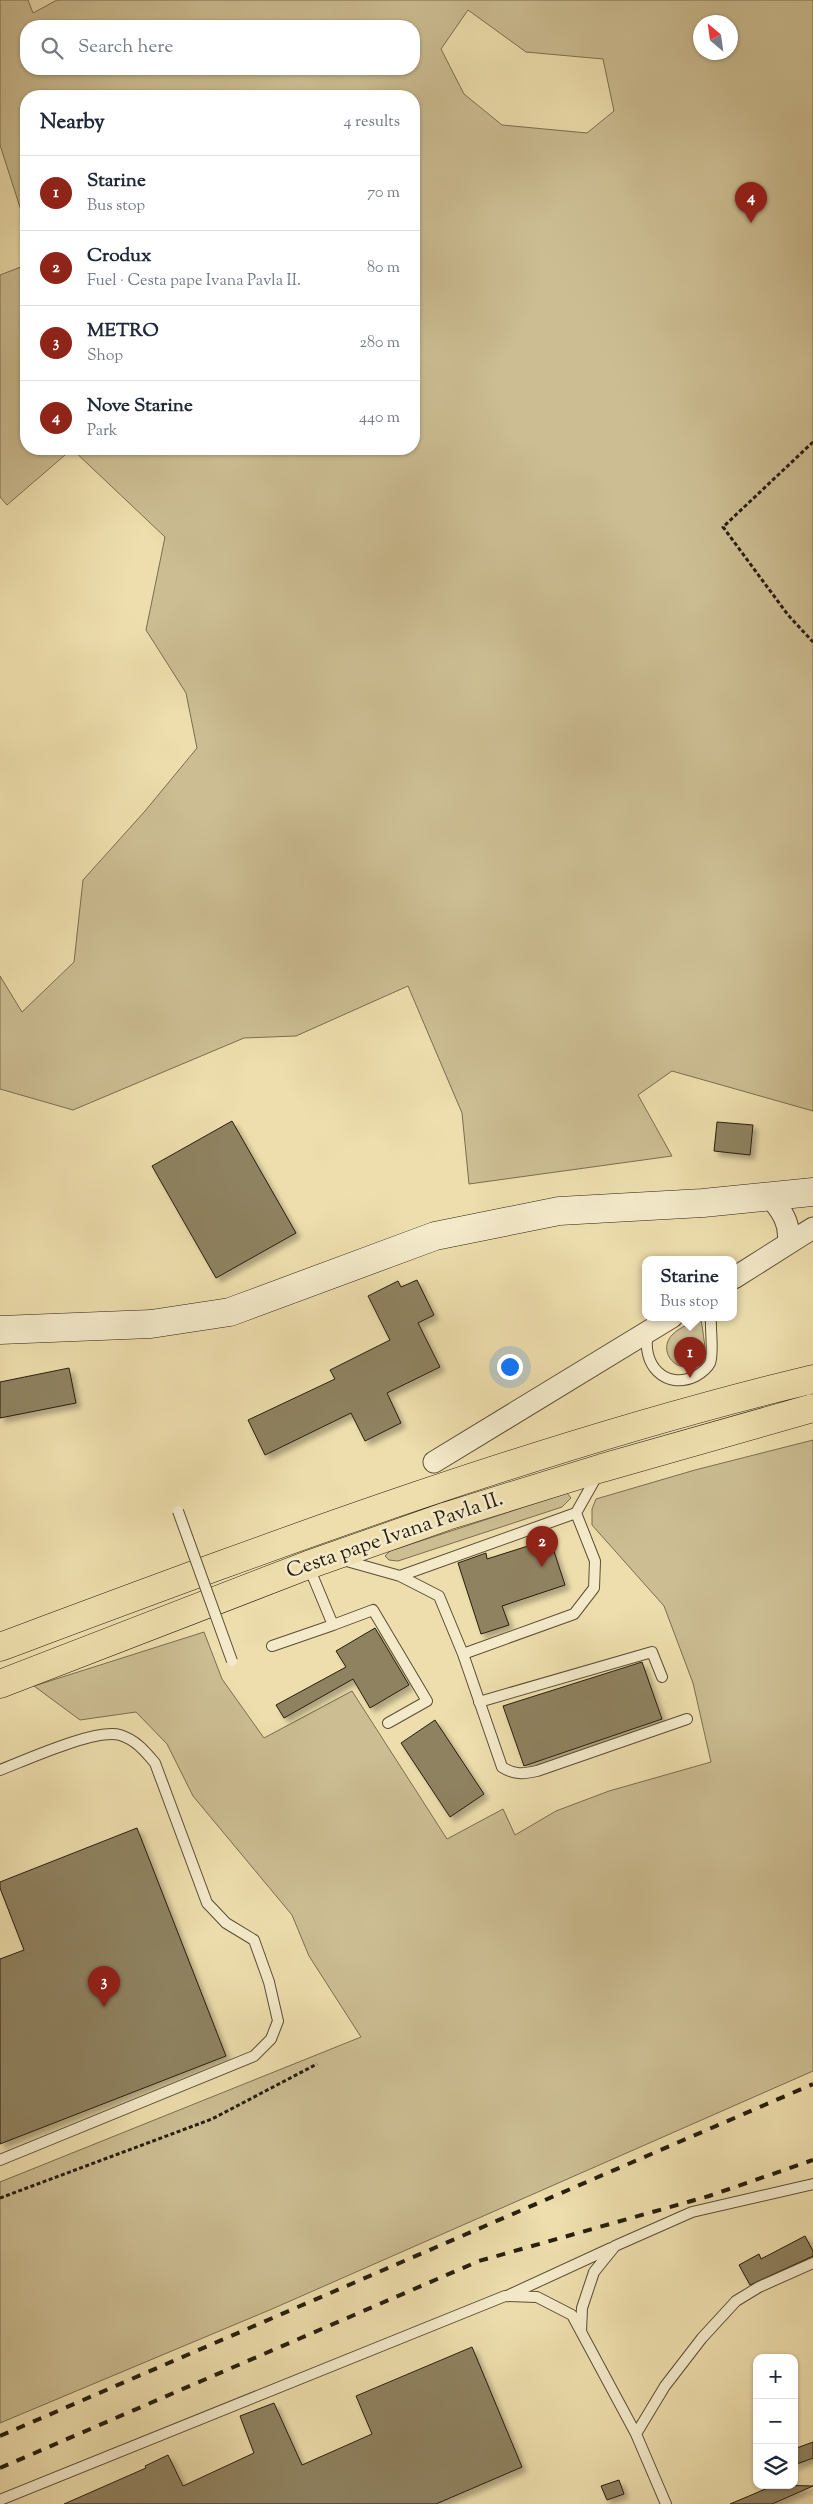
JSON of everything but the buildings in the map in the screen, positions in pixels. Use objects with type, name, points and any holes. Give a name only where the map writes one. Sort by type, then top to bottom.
[{"type":"highway","name":"Cesta pape Ivana Pavla II.","points":[[0,1647],[436,1487],[597,1436],[806,1380]]},
{"type":"highway","name":"Cesta pape Ivana Pavla II.","points":[[0,1684],[319,1560],[447,1516],[602,1468],[806,1410]]},
{"type":"street","points":[[0,1330],[151,1324],[230,1312],[435,1236],[560,1211],[770,1197],[813,1192]]},
{"type":"street","points":[[770,1197],[786,1220],[790,1232],[788,1243]]},
{"type":"street","points":[[737,1276],[813,1228]]},
{"type":"street","points":[[434,1462],[666,1321]]},
{"type":"lane","points":[[648,1332],[645,1344],[653,1369],[664,1378],[676,1381],[690,1378],[702,1372],[710,1362],[711,1321]]},
{"type":"lane","points":[[400,1576],[576,1513],[602,1468]]},
{"type":"lane","points":[[178,1511],[232,1660]]},
{"type":"lane","points":[[463,1654],[574,1614],[594,1588],[595,1561],[576,1513]]},
{"type":"lane","points":[[333,1625],[319,1560],[400,1576],[438,1596],[463,1654],[502,1767],[522,1775],[687,1719]]},
{"type":"lane","points":[[272,1646],[373,1610],[427,1701],[388,1723]]},
{"type":"lane","points":[[480,1702],[652,1652],[662,1678]]},
{"type":"lane","points":[[0,1770],[98,1734],[120,1735],[142,1746],[155,1763],[207,1903],[226,1923],[254,1940],[269,1982],[278,2021],[271,2039],[254,2056],[0,2160]]},
{"type":"lane","points":[[0,2500],[505,2296],[692,2212],[813,2184]]},
{"type":"lane","points":[[581,2333],[582,2308],[594,2272],[615,2246]]},
{"type":"lane","points":[[636,2434],[665,2386],[702,2338],[736,2301],[759,2287],[813,2263]]},
{"type":"lane","points":[[505,2296],[538,2297],[572,2315],[636,2434],[666,2504]]},
{"type":"path","points":[[813,442],[723,527],[788,615],[813,642]]},
{"type":"path","points":[[0,2198],[212,2119],[317,2064]]},
{"type":"shaded area","points":[[0,0],[28,0],[33,13],[57,0],[813,0],[813,1111],[672,1071],[638,1095],[672,1156],[469,1184],[462,1113],[408,986],[296,1036],[244,1038],[73,1110],[0,1089],[0,976],[22,1012],[74,962],[83,880],[145,811],[197,748],[186,693],[146,630],[165,537],[78,455],[420,455],[420,90],[20,90],[20,207],[0,145]],"holes":[[[468,10],[526,52],[603,59],[614,111],[587,133],[502,125],[464,94],[441,49]]]},
{"type":"shaded area","points":[[20,267],[20,455],[65,455],[7,505],[0,497],[0,275]]},
{"type":"shaded area","points":[[695,1321],[701,1321],[705,1347],[703,1357],[688,1367],[676,1364],[668,1356],[667,1345],[669,1339],[679,1329]]},
{"type":"shaded area","points":[[813,1440],[813,2071],[272,2309],[0,2423],[0,2182],[361,2037],[309,1956],[292,1915],[193,1796],[167,1744],[136,1712],[80,1720],[34,1686],[204,1632],[222,1679],[264,1738],[352,1691],[447,1839],[503,1809],[515,1835],[556,1811],[609,1791],[711,1762],[693,1683],[664,1606],[592,1525],[592,1509],[596,1499],[695,1470]]},
{"type":"shaded area","points":[[567,1493],[571,1498],[562,1507],[398,1561],[389,1560],[385,1556],[390,1551]]},
{"type":"railway","points":[[0,2436],[813,2084]]},
{"type":"railway","points":[[0,2468],[479,2261],[709,2196],[813,2160]]},
{"type":"place","name":"Nove Starine","points":[[751,223]]},
{"type":"place","name":"Starine","points":[[690,1378]]},
{"type":"place","name":"Crodux","points":[[542,1567]]},
{"type":"place","name":"METRO","points":[[104,2007]]}]
